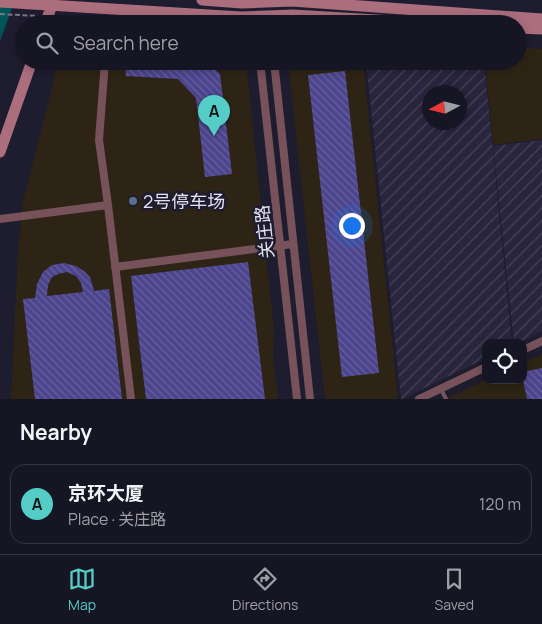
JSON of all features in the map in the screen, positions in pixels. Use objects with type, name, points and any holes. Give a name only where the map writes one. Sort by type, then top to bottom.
[{"type":"main road","points":[[202,0],[242,2],[292,1],[498,15]]},
{"type":"main road","points":[[0,2],[210,15]]},
{"type":"main road","points":[[48,15],[52,5]]},
{"type":"main road","points":[[527,17],[542,18]]},
{"type":"main road","points":[[527,28],[542,29]]},
{"type":"main road","points":[[0,152],[29,70]]},
{"type":"street","points":[[265,2],[265,15]]},
{"type":"street","points":[[104,70],[99,140],[131,399]]},
{"type":"street","name":"关庄路","points":[[261,70],[297,399]]},
{"type":"street","name":"关庄路","points":[[275,70],[310,399]]},
{"type":"street","points":[[0,219],[108,205]]},
{"type":"street","points":[[115,267],[294,244]]},
{"type":"street","points":[[527,348],[542,341]]},
{"type":"street","points":[[419,399],[482,370]]},
{"type":"lane","points":[[441,389],[446,399]]},
{"type":"path","points":[[0,14],[15,16]]},
{"type":"shaded area","points":[[0,0],[15,0],[0,41]]},
{"type":"shaded area","points":[[527,48],[542,49],[542,139],[493,145],[486,70],[527,70]]},
{"type":"shaded area","points":[[57,70],[247,70],[274,330],[273,357],[278,399],[11,399],[18,251],[23,202]]},
{"type":"shaded area","points":[[289,70],[364,70],[398,399],[325,399]]},
{"type":"shaded area","points":[[367,70],[485,70],[512,339],[482,339],[482,360],[401,399]]},
{"type":"shaded area","points":[[542,140],[542,331],[526,339],[514,339],[493,146]]},
{"type":"shaded area","points":[[542,354],[542,399],[445,399],[482,382],[482,384],[527,384],[527,361]]},
{"type":"building","points":[[126,70],[216,70],[220,74],[232,174],[205,177],[196,98],[178,79],[126,76]]},
{"type":"building","points":[[345,71],[379,373],[342,377],[308,75]]},
{"type":"building","points":[[248,262],[265,399],[146,399],[131,276]]},
{"type":"building","points":[[64,263],[76,266],[90,277],[94,291],[109,289],[122,399],[35,399],[23,299],[35,298],[37,284],[43,272],[52,265]],"holes":[[[67,272],[76,276],[81,283],[83,292],[47,296],[48,285],[52,277]]]},
{"type":"building","points":[[542,368],[542,399],[527,399],[524,384],[527,384],[527,371]]},
{"type":"place","name":"京环大厦","points":[[214,136]]},
{"type":"place","name":"2号停车场","points":[[133,201]]}]
